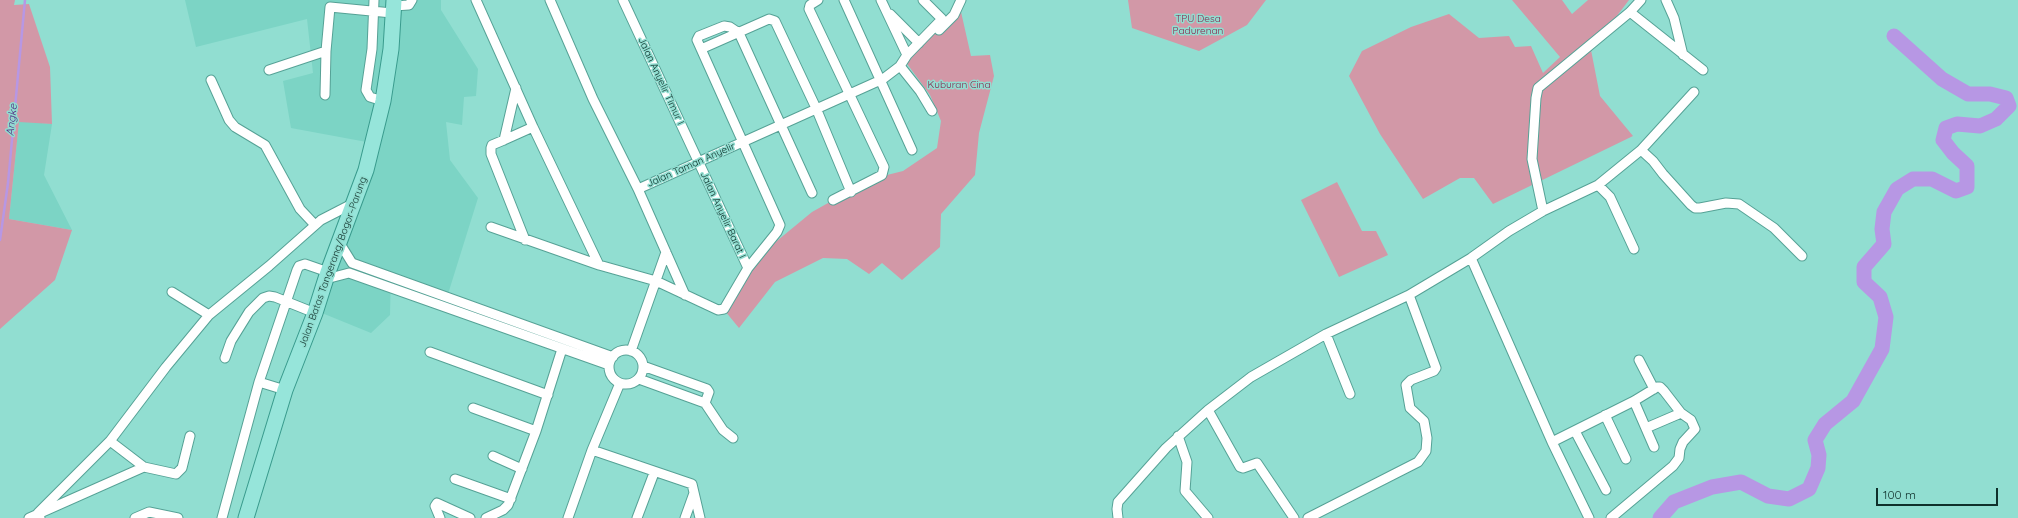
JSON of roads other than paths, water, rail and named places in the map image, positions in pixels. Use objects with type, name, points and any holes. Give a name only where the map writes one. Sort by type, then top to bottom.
[{"type":"main road","name":"Jalan Batas Tangerang/Bogor–Parung","points":[[246,518],[285,390],[315,313],[327,275],[368,164],[383,101],[391,49],[393,6]]},
{"type":"street","points":[[374,0],[370,68],[366,90],[370,97],[383,101]]},
{"type":"street","points":[[325,95],[326,51],[330,7],[374,11],[393,6],[409,5],[412,0]]},
{"type":"street","points":[[476,0],[533,127],[599,265]]},
{"type":"street","points":[[550,0],[593,99],[638,189],[685,295]]},
{"type":"street","name":"Jalan Anyelir Timur I","points":[[624,0],[699,163]]},
{"type":"street","points":[[818,0],[811,3],[809,9],[884,170],[882,175],[833,200]]},
{"type":"street","points":[[844,0],[912,150]]},
{"type":"street","points":[[881,0],[886,10],[903,61],[932,111]]},
{"type":"street","points":[[903,61],[919,42],[942,19],[923,0]]},
{"type":"street","points":[[1543,211],[1532,159],[1538,88],[1630,12],[1641,0]]},
{"type":"street","points":[[1666,0],[1674,18],[1682,55]]},
{"type":"street","points":[[903,61],[914,57],[954,15],[958,1]]},
{"type":"street","points":[[886,10],[919,42]]},
{"type":"street","points":[[1630,12],[1682,55],[1704,70]]},
{"type":"street","points":[[701,49],[769,19],[775,21],[816,108],[851,192]]},
{"type":"street","points":[[491,228],[599,265],[656,282],[722,311],[727,307],[748,268],[777,232],[780,225],[744,141],[696,38],[727,26],[739,33],[780,126],[812,193]]},
{"type":"street","points":[[269,70],[326,51]]},
{"type":"street","name":"Jalan Taman Anyelir","points":[[638,189],[699,163],[816,108],[881,80],[903,61]]},
{"type":"street","points":[[211,80],[229,120],[235,127],[265,145],[296,204],[314,225]]},
{"type":"street","points":[[504,140],[516,88]]},
{"type":"street","points":[[1118,518],[1116,509],[1118,502],[1178,436],[1208,410],[1251,377],[1326,334],[1409,295],[1471,258],[1509,231],[1543,211],[1598,185],[1641,150],[1694,92]]},
{"type":"street","points":[[525,240],[491,154],[492,145],[533,127]]},
{"type":"street","points":[[1641,150],[1653,161],[1663,174],[1695,208],[1726,203],[1739,204],[1780,233],[1802,256]]},
{"type":"street","name":"Jalan Anyelir Barat I","points":[[699,163],[748,268]]},
{"type":"street","points":[[1598,185],[1610,197],[1634,249]]},
{"type":"street","points":[[39,515],[110,441],[166,367],[209,315],[269,266],[314,225],[354,203]]},
{"type":"street","points":[[339,242],[352,263],[611,361]]},
{"type":"street","points":[[631,351],[666,252]]},
{"type":"street","points":[[1471,258],[1552,442],[1589,518]]},
{"type":"street","points":[[349,273],[352,263]]},
{"type":"street","points":[[222,518],[260,382],[299,266],[304,264],[327,275],[349,273],[562,349],[611,361]]},
{"type":"street","points":[[172,292],[209,315]]},
{"type":"street","points":[[1308,518],[1418,462],[1426,451],[1427,438],[1424,421],[1410,408],[1406,385],[1411,380],[1434,372],[1436,368],[1409,295]]},
{"type":"street","points":[[226,358],[230,341],[255,304],[269,296],[315,313]]},
{"type":"street","points":[[1326,334],[1350,394]]},
{"type":"street","points":[[486,518],[503,510],[511,499],[536,431],[562,349]]},
{"type":"street","points":[[621,351],[631,351],[640,357],[643,366],[639,379],[633,383],[620,383],[612,376],[611,361],[621,351]]},
{"type":"street","points":[[430,352],[548,394]]},
{"type":"street","points":[[1639,360],[1654,389]]},
{"type":"street","points":[[643,366],[707,389],[709,392],[705,403]]},
{"type":"street","points":[[639,379],[705,403],[722,430],[733,438]]},
{"type":"street","points":[[260,382],[285,390]]},
{"type":"street","points":[[568,518],[592,450],[620,383]]},
{"type":"street","points":[[1552,442],[1660,387],[1682,413],[1691,420],[1694,429],[1680,449],[1679,458],[1673,466],[1611,518]]},
{"type":"street","points":[[1634,401],[1654,447]]},
{"type":"street","points":[[473,408],[536,431]]},
{"type":"street","points":[[1208,410],[1240,467],[1243,468],[1257,464],[1294,518]]},
{"type":"street","points":[[1646,428],[1682,413]]},
{"type":"street","points":[[1605,415],[1626,459]]},
{"type":"street","points":[[1576,431],[1606,490]]},
{"type":"street","points":[[110,441],[144,467],[178,473],[182,468],[190,436]]},
{"type":"street","points":[[1178,436],[1187,462],[1185,490],[1208,518]]},
{"type":"street","points":[[592,450],[654,473],[692,484],[700,518]]},
{"type":"street","points":[[493,456],[522,469]]},
{"type":"street","points":[[29,518],[39,515],[144,467]]},
{"type":"street","points":[[637,518],[654,473]]},
{"type":"street","points":[[455,479],[511,499]]},
{"type":"street","points":[[685,518],[695,492]]},
{"type":"street","points":[[440,518],[435,506],[437,503],[470,518]]},
{"type":"street","points":[[135,518],[149,512],[178,518]]},
{"type":"waterway","name":"Angke","points":[[0,240],[8,183],[25,0]]},
{"type":"waterway","points":[[1660,518],[1674,502],[1712,487],[1741,482],[1768,496],[1789,499],[1809,489],[1818,468],[1819,455],[1815,440],[1825,424],[1853,401],[1882,349],[1886,317],[1880,297],[1864,282],[1864,267],[1884,244],[1882,229],[1884,212],[1897,189],[1913,179],[1932,179],[1956,191],[1967,187],[1967,166],[1953,153],[1943,140],[1946,128],[1957,124],[1980,126],[1996,119],[2009,106],[2006,98],[1990,94],[1968,94],[1942,79],[1894,36]]},
{"type":"park label","name":"TPU Desa Padurenan","points":[[1198,24]]},
{"type":"park label","name":"Kuburan Cina","points":[[959,85]]}]
